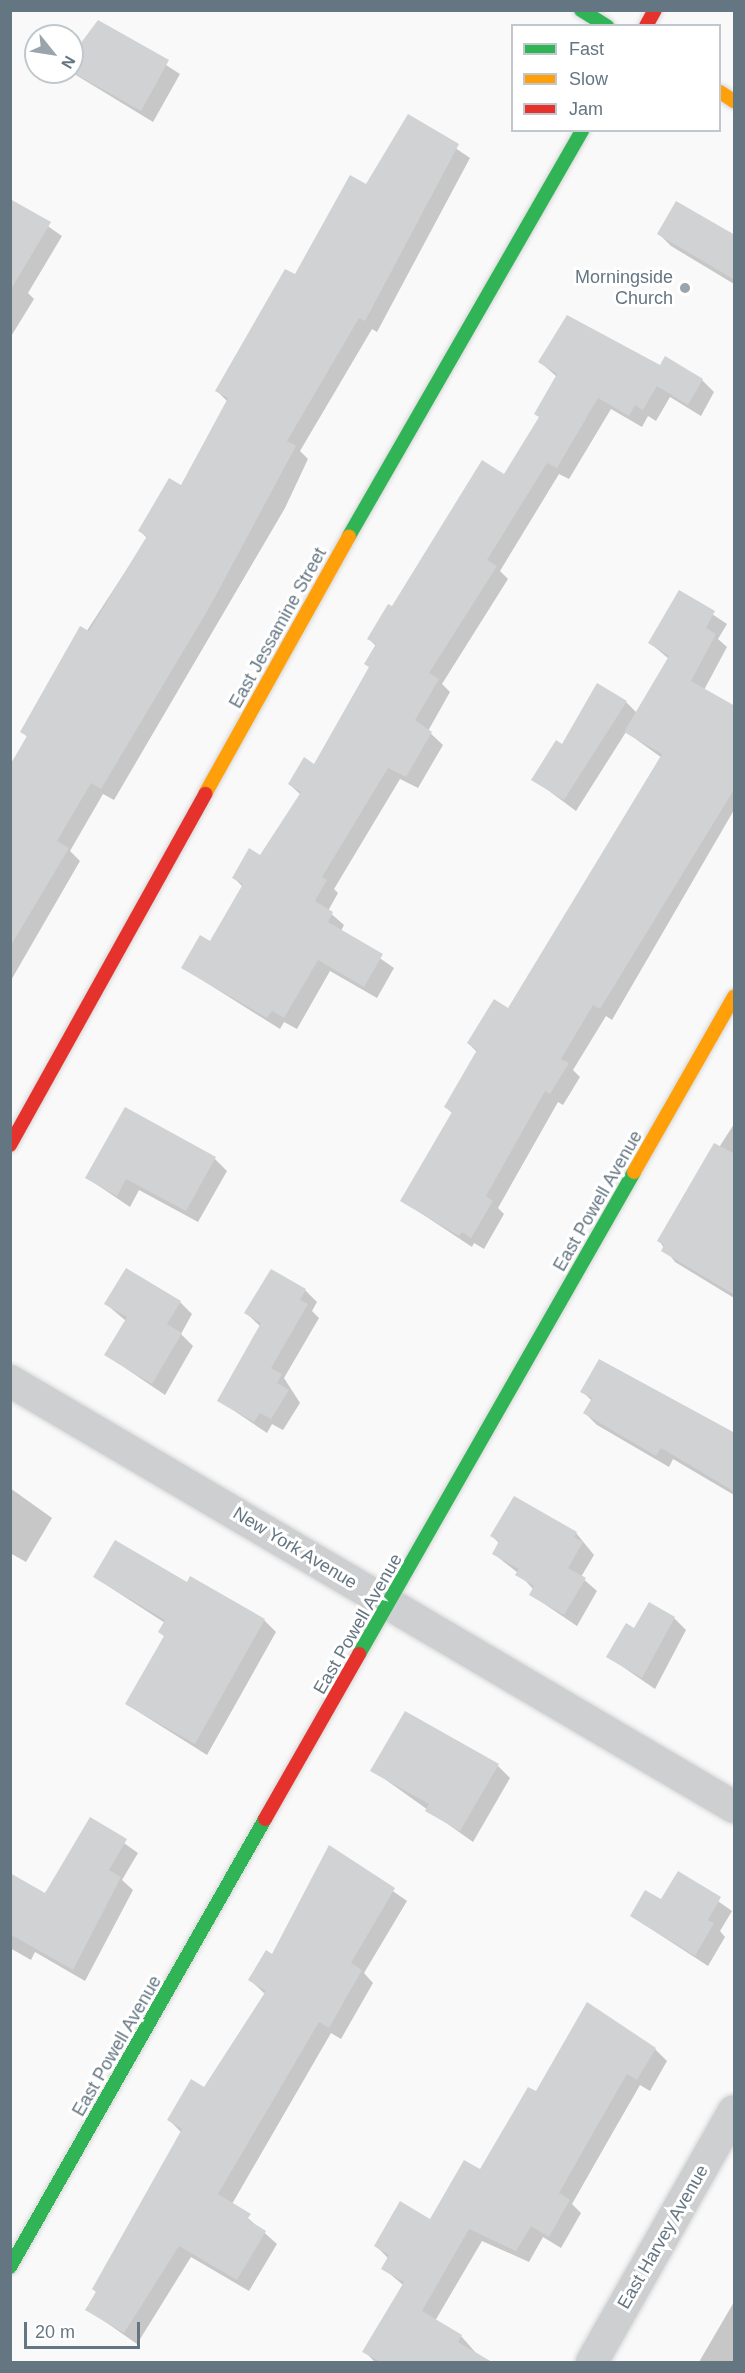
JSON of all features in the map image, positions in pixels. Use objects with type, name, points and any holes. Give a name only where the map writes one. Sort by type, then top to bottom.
[{"type":"street","points":[[581,10],[604,24]]},
{"type":"street","points":[[647,24],[655,10]]},
{"type":"street","points":[[721,93],[735,100]]},
{"type":"street","name":"East Jessamine Street","points":[[10,1145],[484,294],[581,132]]},
{"type":"street","name":"East Powell Avenue","points":[[10,2267],[735,997]]},
{"type":"street","name":"New York Avenue","points":[[10,1381],[735,1807]]},
{"type":"street","name":"East Harvey Avenue","points":[[592,2362],[735,2111]]},
{"type":"building","points":[[98,20],[169,60],[141,111],[84,79],[84,39]]},
{"type":"building","points":[[408,114],[459,144],[365,321],[359,318],[287,441],[296,446],[209,608],[101,789],[91,783],[57,841],[69,848],[10,947],[10,765],[27,736],[20,732],[80,626],[89,631],[147,536],[138,531],[169,478],[181,485],[228,398],[215,391],[285,269],[295,274],[350,175],[366,184]]},
{"type":"building","points":[[10,199],[51,222],[10,291]]},
{"type":"building","points":[[676,201],[735,235],[735,280],[657,234]]},
{"type":"building","points":[[567,315],[660,365],[665,356],[703,379],[688,405],[657,386],[643,410],[635,405],[629,416],[598,398],[557,468],[547,463],[487,560],[497,566],[429,673],[439,679],[415,720],[432,732],[406,777],[388,768],[322,877],[327,880],[315,901],[333,912],[328,922],[383,954],[364,987],[318,960],[284,1018],[272,1011],[267,1018],[181,968],[200,935],[210,941],[243,884],[232,878],[249,848],[260,855],[301,792],[288,784],[304,757],[314,764],[369,667],[364,664],[376,644],[367,639],[388,604],[392,606],[482,460],[504,474],[539,417],[534,414],[557,374],[538,362]]},
{"type":"building","points":[[679,590],[715,611],[706,628],[716,634],[691,681],[735,706],[735,788],[600,1009],[593,1005],[561,1059],[569,1063],[550,1094],[545,1091],[486,1196],[493,1201],[471,1238],[462,1232],[459,1236],[400,1201],[452,1112],[444,1107],[477,1050],[467,1043],[494,999],[508,1008],[662,754],[624,732],[669,656],[648,643]]},
{"type":"building","points":[[597,683],[627,701],[564,800],[531,780],[556,740],[562,744]]},
{"type":"building","points":[[125,1107],[216,1157],[186,1211],[126,1179],[117,1196],[85,1178]]},
{"type":"building","points":[[714,1143],[735,1154],[735,1295],[661,1251],[664,1245],[657,1241]]},
{"type":"building","points":[[126,1268],[181,1301],[167,1324],[182,1333],[152,1384],[104,1355],[127,1317],[104,1304]]},
{"type":"building","points":[[271,1269],[306,1289],[300,1300],[308,1304],[271,1368],[282,1374],[277,1383],[289,1390],[271,1419],[260,1413],[254,1422],[217,1401],[261,1323],[244,1313]]},
{"type":"building","points":[[599,1359],[735,1433],[735,1492],[661,1448],[656,1456],[583,1413],[592,1398],[580,1392]]},
{"type":"building","points":[[514,1496],[577,1532],[574,1537],[583,1542],[568,1568],[586,1578],[564,1615],[529,1595],[534,1586],[515,1575],[519,1569],[492,1554],[499,1541],[490,1536]]},
{"type":"building","points":[[115,1540],[187,1582],[190,1576],[265,1619],[195,1744],[125,1704],[164,1636],[158,1632],[165,1620],[93,1577]]},
{"type":"building","points":[[649,1602],[675,1617],[642,1678],[606,1657],[626,1623],[634,1628]]},
{"type":"building","points":[[405,1711],[499,1764],[460,1831],[425,1811],[429,1804],[370,1771]]},
{"type":"building","points":[[90,1817],[127,1839],[109,1870],[121,1877],[73,1970],[10,1934],[10,1873],[45,1893]]},
{"type":"building","points":[[329,1845],[395,1888],[351,1963],[362,1970],[329,2028],[319,2022],[218,2194],[251,2214],[247,2219],[266,2231],[237,2280],[179,2246],[124,2333],[85,2310],[96,2292],[92,2289],[182,2129],[167,2120],[191,2079],[204,2087],[266,1991],[248,1980],[266,1950],[272,1954]]},
{"type":"building","points":[[678,1871],[721,1897],[708,1920],[714,1923],[695,1956],[630,1916],[645,1890],[661,1899]]},
{"type":"building","points":[[587,2002],[656,2048],[637,2080],[627,2074],[559,2193],[570,2200],[549,2237],[531,2226],[516,2251],[469,2229],[422,2311],[462,2335],[458,2342],[492,2362],[381,2362],[362,2352],[404,2282],[381,2269],[389,2255],[374,2246],[400,2201],[430,2219],[464,2160],[480,2169],[528,2087],[536,2091]]},
{"type":"traffic: fast","points":[[581,10],[604,24]]},
{"type":"traffic: fast","points":[[349,536],[581,132]]},
{"type":"traffic: fast","points":[[359,1654],[634,1172]]},
{"type":"traffic: fast","points":[[10,2267],[265,1819]]},
{"type":"traffic: slow","points":[[721,93],[734,101]]},
{"type":"traffic: slow","points":[[205,794],[349,536]]},
{"type":"traffic: slow","points":[[634,1172],[734,997]]},
{"type":"traffic: jam","points":[[647,24],[655,10]]},
{"type":"traffic: jam","points":[[10,1145],[205,794]]},
{"type":"traffic: jam","points":[[265,1819],[359,1654]]},
{"type":"place","name":"Morningside Church","points":[[685,288]]}]
